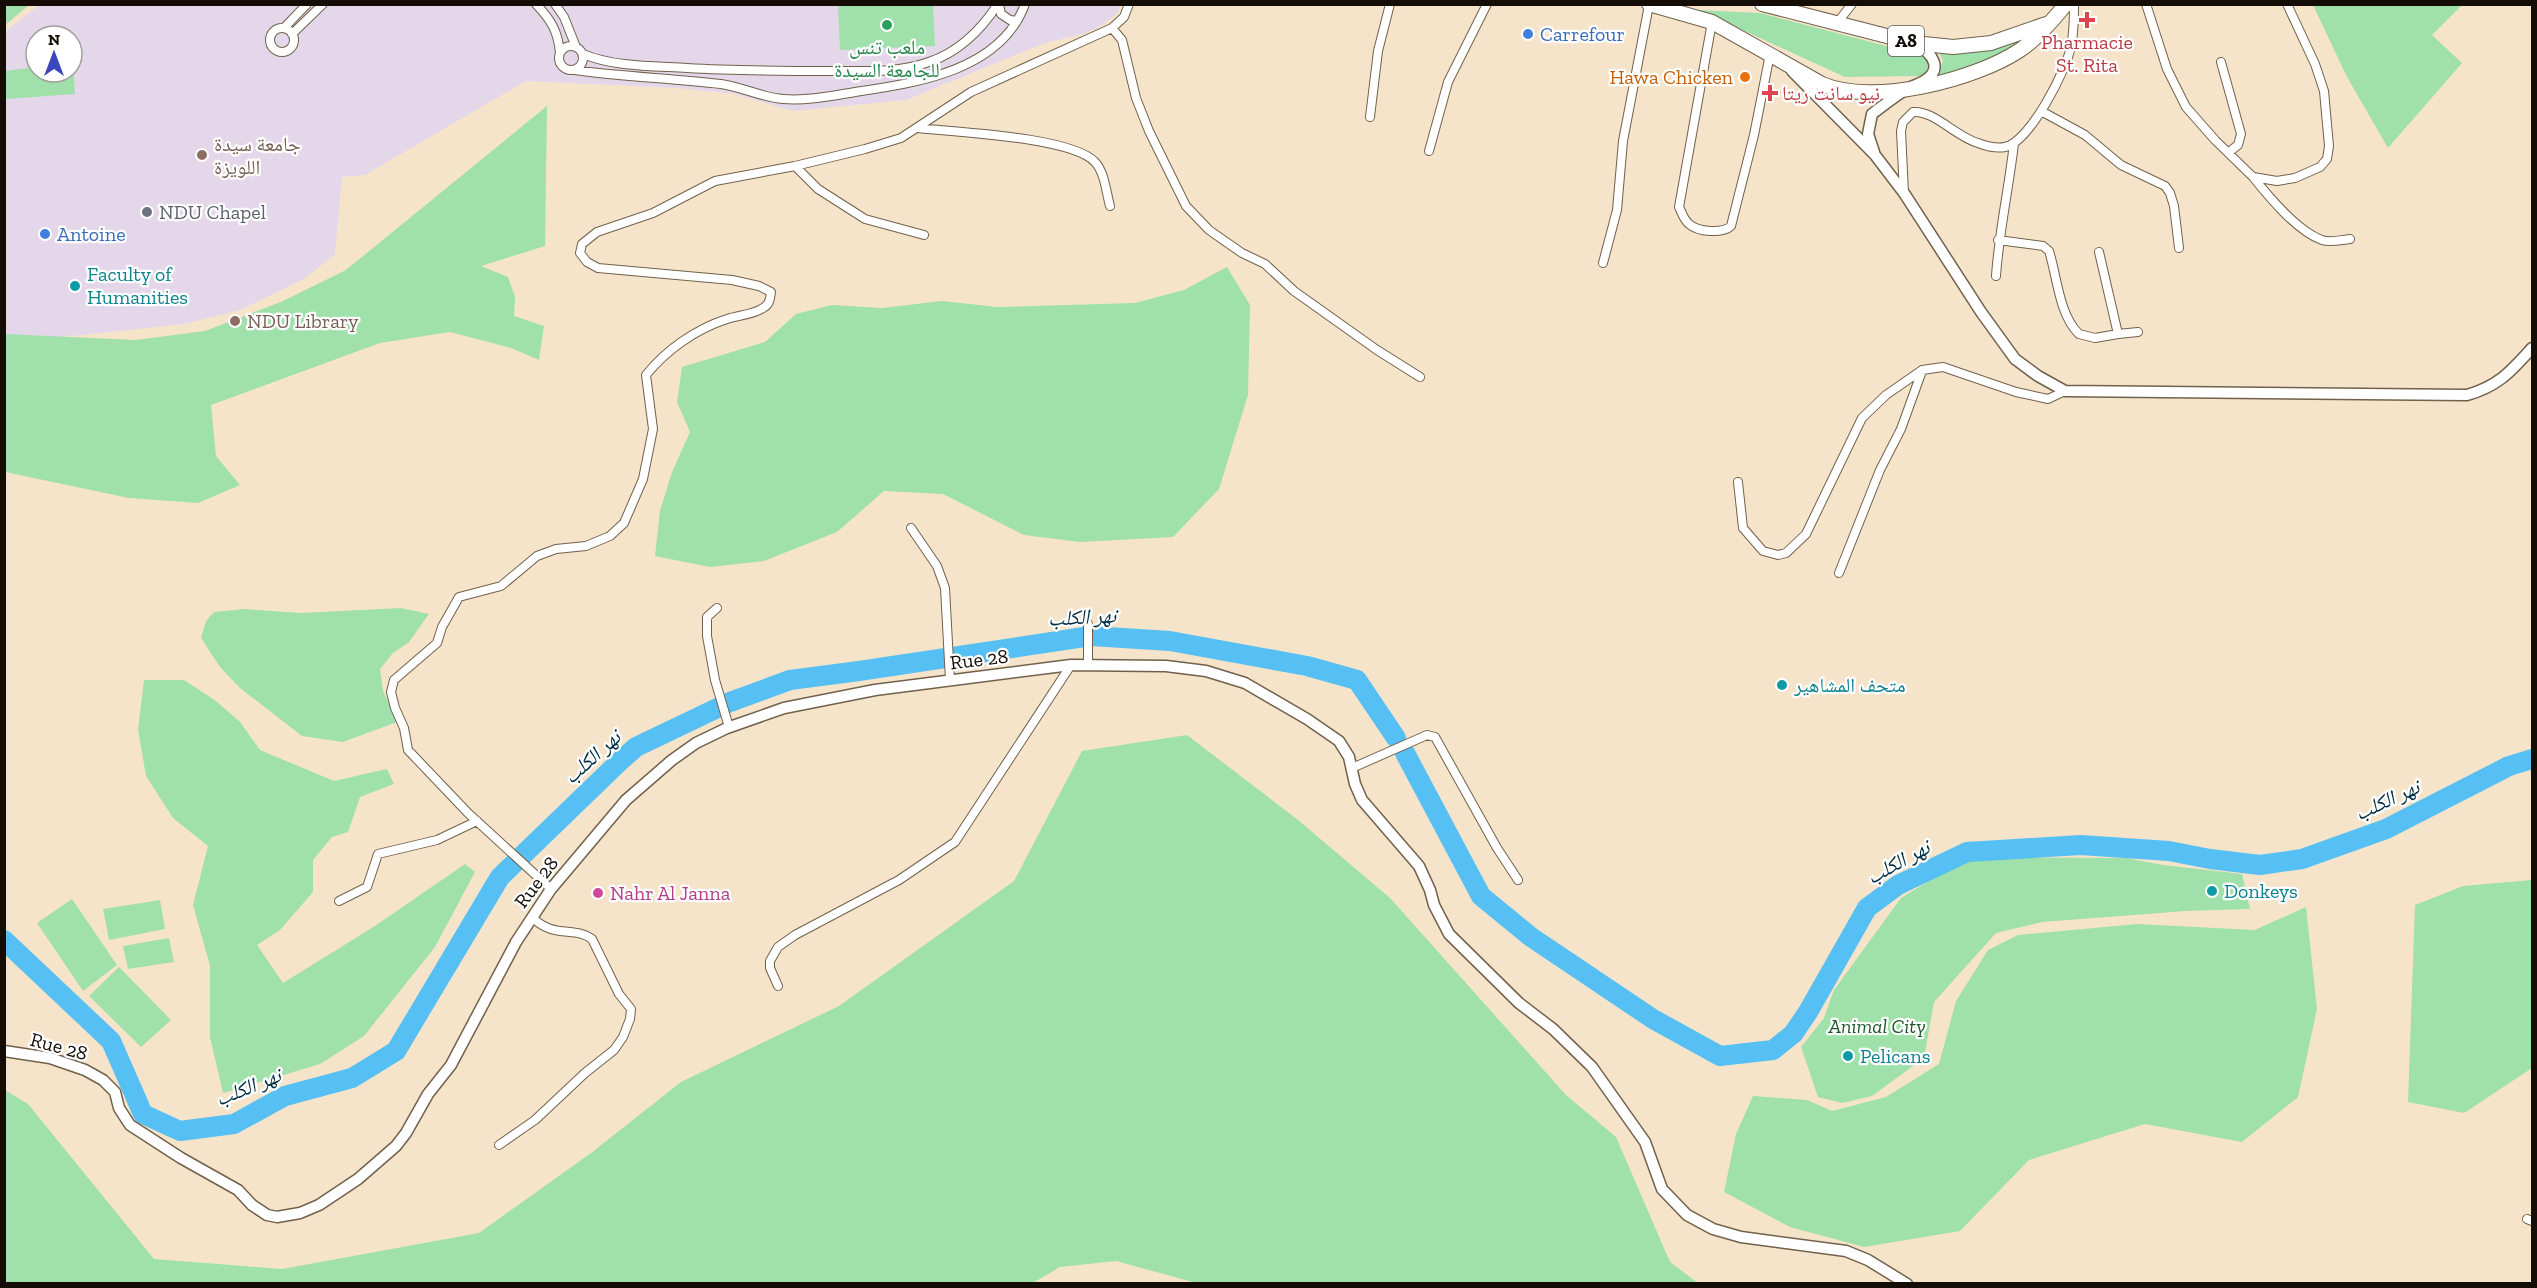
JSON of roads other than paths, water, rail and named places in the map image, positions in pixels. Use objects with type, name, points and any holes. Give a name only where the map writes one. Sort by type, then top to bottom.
[{"type":"highway","name":"A8","points":[[1649,4],[1712,22],[1836,90],[1851,93],[1942,83],[1994,64],[2024,48],[2066,4]]},
{"type":"highway","name":"A8","points":[[1762,4],[1914,43],[1953,47],[1982,45],[2050,22]]},
{"type":"street","points":[[284,28],[292,34],[294,39],[291,49],[286,52],[276,51],[270,45],[270,37],[274,30],[284,28],[307,4]]},
{"type":"street","points":[[292,34],[323,4]]},
{"type":"street","points":[[536,4],[551,20],[559,38],[559,61],[567,70],[724,84],[782,99],[810,99],[917,82],[951,70],[987,53],[1005,38],[1025,4]]},
{"type":"street","points":[[555,4],[564,17],[579,51],[582,63],[575,70]]},
{"type":"street","points":[[560,53],[567,47],[596,60],[752,72],[903,69],[930,62],[955,50],[975,34],[999,4]]},
{"type":"street","points":[[999,4],[1001,14],[1010,20],[1017,21]]},
{"type":"street","points":[[551,889],[477,821],[408,750],[404,728],[391,692],[393,680],[437,643],[442,627],[459,597],[501,586],[537,556],[556,549],[586,546],[610,536],[624,523],[643,479],[653,429],[646,375],[680,343],[726,319],[763,309],[770,301],[771,292],[759,286],[732,280],[598,268],[582,258],[580,253],[582,244],[597,232],[653,213],[704,185],[795,166],[874,147],[901,138],[971,92],[1112,28],[1124,17],[1129,4]]},
{"type":"street","points":[[1370,117],[1378,51],[1389,4]]},
{"type":"street","points":[[1429,152],[1448,82],[1487,4]]},
{"type":"street","points":[[1603,263],[1617,210],[1623,141],[1649,4]]},
{"type":"street","points":[[1837,24],[1852,4]]},
{"type":"street","points":[[1996,276],[1998,240],[2006,209],[2014,143],[2041,111],[2069,55],[2074,4]]},
{"type":"street","points":[[2146,4],[2167,69],[2180,98],[2198,122],[2287,215],[2312,235],[2333,242],[2349,239]]},
{"type":"street","points":[[2253,177],[2277,181],[2295,178],[2320,167],[2329,153],[2324,91],[2315,64],[2287,4]]},
{"type":"street","points":[[1712,22],[1679,207],[1686,222],[1692,227],[1719,231],[1726,231],[1731,226],[1776,57],[1875,155],[1904,193],[1981,312],[2015,358],[2038,376],[2065,391]]},
{"type":"street","points":[[1112,28],[1122,40],[1136,98],[1149,131],[1186,206],[1209,230],[1242,253],[1265,264],[1294,291],[1377,350],[1420,377]]},
{"type":"street","points":[[1875,155],[1868,134],[1872,114],[1907,88],[1926,80],[1934,68],[1929,52],[1914,43]]},
{"type":"street","points":[[2221,62],[2241,134],[2238,146],[2229,153]]},
{"type":"street","points":[[2041,111],[2085,135],[2121,165],[2165,186],[2174,206],[2179,248]]},
{"type":"street","points":[[1904,193],[1901,131],[1903,122],[1913,112],[1929,115],[1962,137],[1976,143],[1999,147],[2014,143]]},
{"type":"street","points":[[918,128],[1029,140],[1079,152],[1094,161],[1098,167],[1110,206]]},
{"type":"street","points":[[795,166],[818,189],[866,219],[924,234]]},
{"type":"street","points":[[1998,240],[2043,246],[2049,251],[2063,306],[2079,334],[2095,338],[2138,332]]},
{"type":"street","points":[[2099,252],[2118,334]]},
{"type":"street","points":[[1738,482],[1743,528],[1763,551],[1778,555],[1786,553],[1806,534],[1862,418],[1886,395],[1922,370],[1943,367],[2016,392],[2048,399],[2065,391],[2467,395],[2490,387],[2505,378],[2532,348]]},
{"type":"street","points":[[1839,573],[1880,470],[1901,429],[1922,370]]},
{"type":"street","points":[[911,528],[938,566],[945,588],[950,680]]},
{"type":"street","points":[[717,608],[707,617],[706,626],[716,680],[728,723]]},
{"type":"street","points":[[1088,624],[1088,663]]},
{"type":"street","name":"Rue 28","points":[[4,1051],[50,1058],[91,1073],[115,1092],[119,1108],[130,1125],[181,1158],[238,1190],[252,1205],[267,1215],[277,1217],[300,1213],[319,1205],[358,1179],[390,1152],[406,1133],[428,1094],[456,1056],[476,1013],[531,917],[551,889],[626,800],[647,780],[728,723],[820,700],[950,680],[1088,663],[1166,666],[1206,671],[1245,683],[1328,732],[1345,748],[1362,800],[1419,866],[1437,914],[1449,934],[1519,1004],[1553,1029],[1592,1067],[1645,1142],[1662,1189],[1687,1215],[1713,1229],[1741,1237],[1783,1244],[1815,1245],[1846,1251],[1861,1257],[1907,1284]]},
{"type":"street","points":[[778,986],[770,968],[770,961],[778,947],[795,935],[898,880],[955,842],[1071,665]]},
{"type":"street","points":[[1352,768],[1427,735],[1435,737],[1497,848],[1518,880]]},
{"type":"street","points":[[339,901],[368,887],[378,854],[437,840],[477,821]]},
{"type":"street","points":[[499,1145],[535,1120],[585,1073],[614,1050],[623,1037],[631,1015],[631,1009],[619,994],[592,939],[585,935],[545,928],[531,917]]},
{"type":"waterway","name":"نهر الكلب","points":[[4,940],[111,1041],[143,1114],[180,1131],[234,1124],[285,1096],[352,1078],[396,1051],[500,877],[618,763],[636,747],[730,702],[790,680],[1091,636],[1170,641],[1307,666],[1357,680],[1396,738]]},
{"type":"waterway","name":"نهر الكلب","points":[[1405,753],[1481,896],[1531,937],[1653,1019],[1720,1056],[1773,1050],[1793,1034],[1867,908],[1898,885],[1967,852],[2081,845],[2169,851],[2260,865],[2302,859],[2386,829],[2509,766],[2532,759]]},
{"type":"place","name":"Pharmacie St. Rita","points":[[2087,20]]},
{"type":"place","name":"ملعب تنس للجامعة السيدة","points":[[887,25]]},
{"type":"place","name":"Carrefour","points":[[1528,34]]},
{"type":"place","name":"Hawa Chicken","points":[[1745,77]]},
{"type":"place","name":"نيو سانت ريتا","points":[[1770,93]]},
{"type":"place","name":"جامعة سيدة اللويزة","points":[[202,155]]},
{"type":"place","name":"NDU Chapel","points":[[147,212]]},
{"type":"place","name":"Antoine","points":[[45,234]]},
{"type":"place","name":"Faculty of Humanities","points":[[75,286]]},
{"type":"place","name":"NDU Library","points":[[235,321]]},
{"type":"place","name":"متحف المشاهير","points":[[1782,685]]},
{"type":"place","name":"Donkeys","points":[[2212,891]]},
{"type":"place","name":"Nahr Al Janna","points":[[598,893]]},
{"type":"place","name":"Pelicans","points":[[1848,1056]]},
{"type":"park label","name":"Animal City","points":[[1877,1026]]}]
